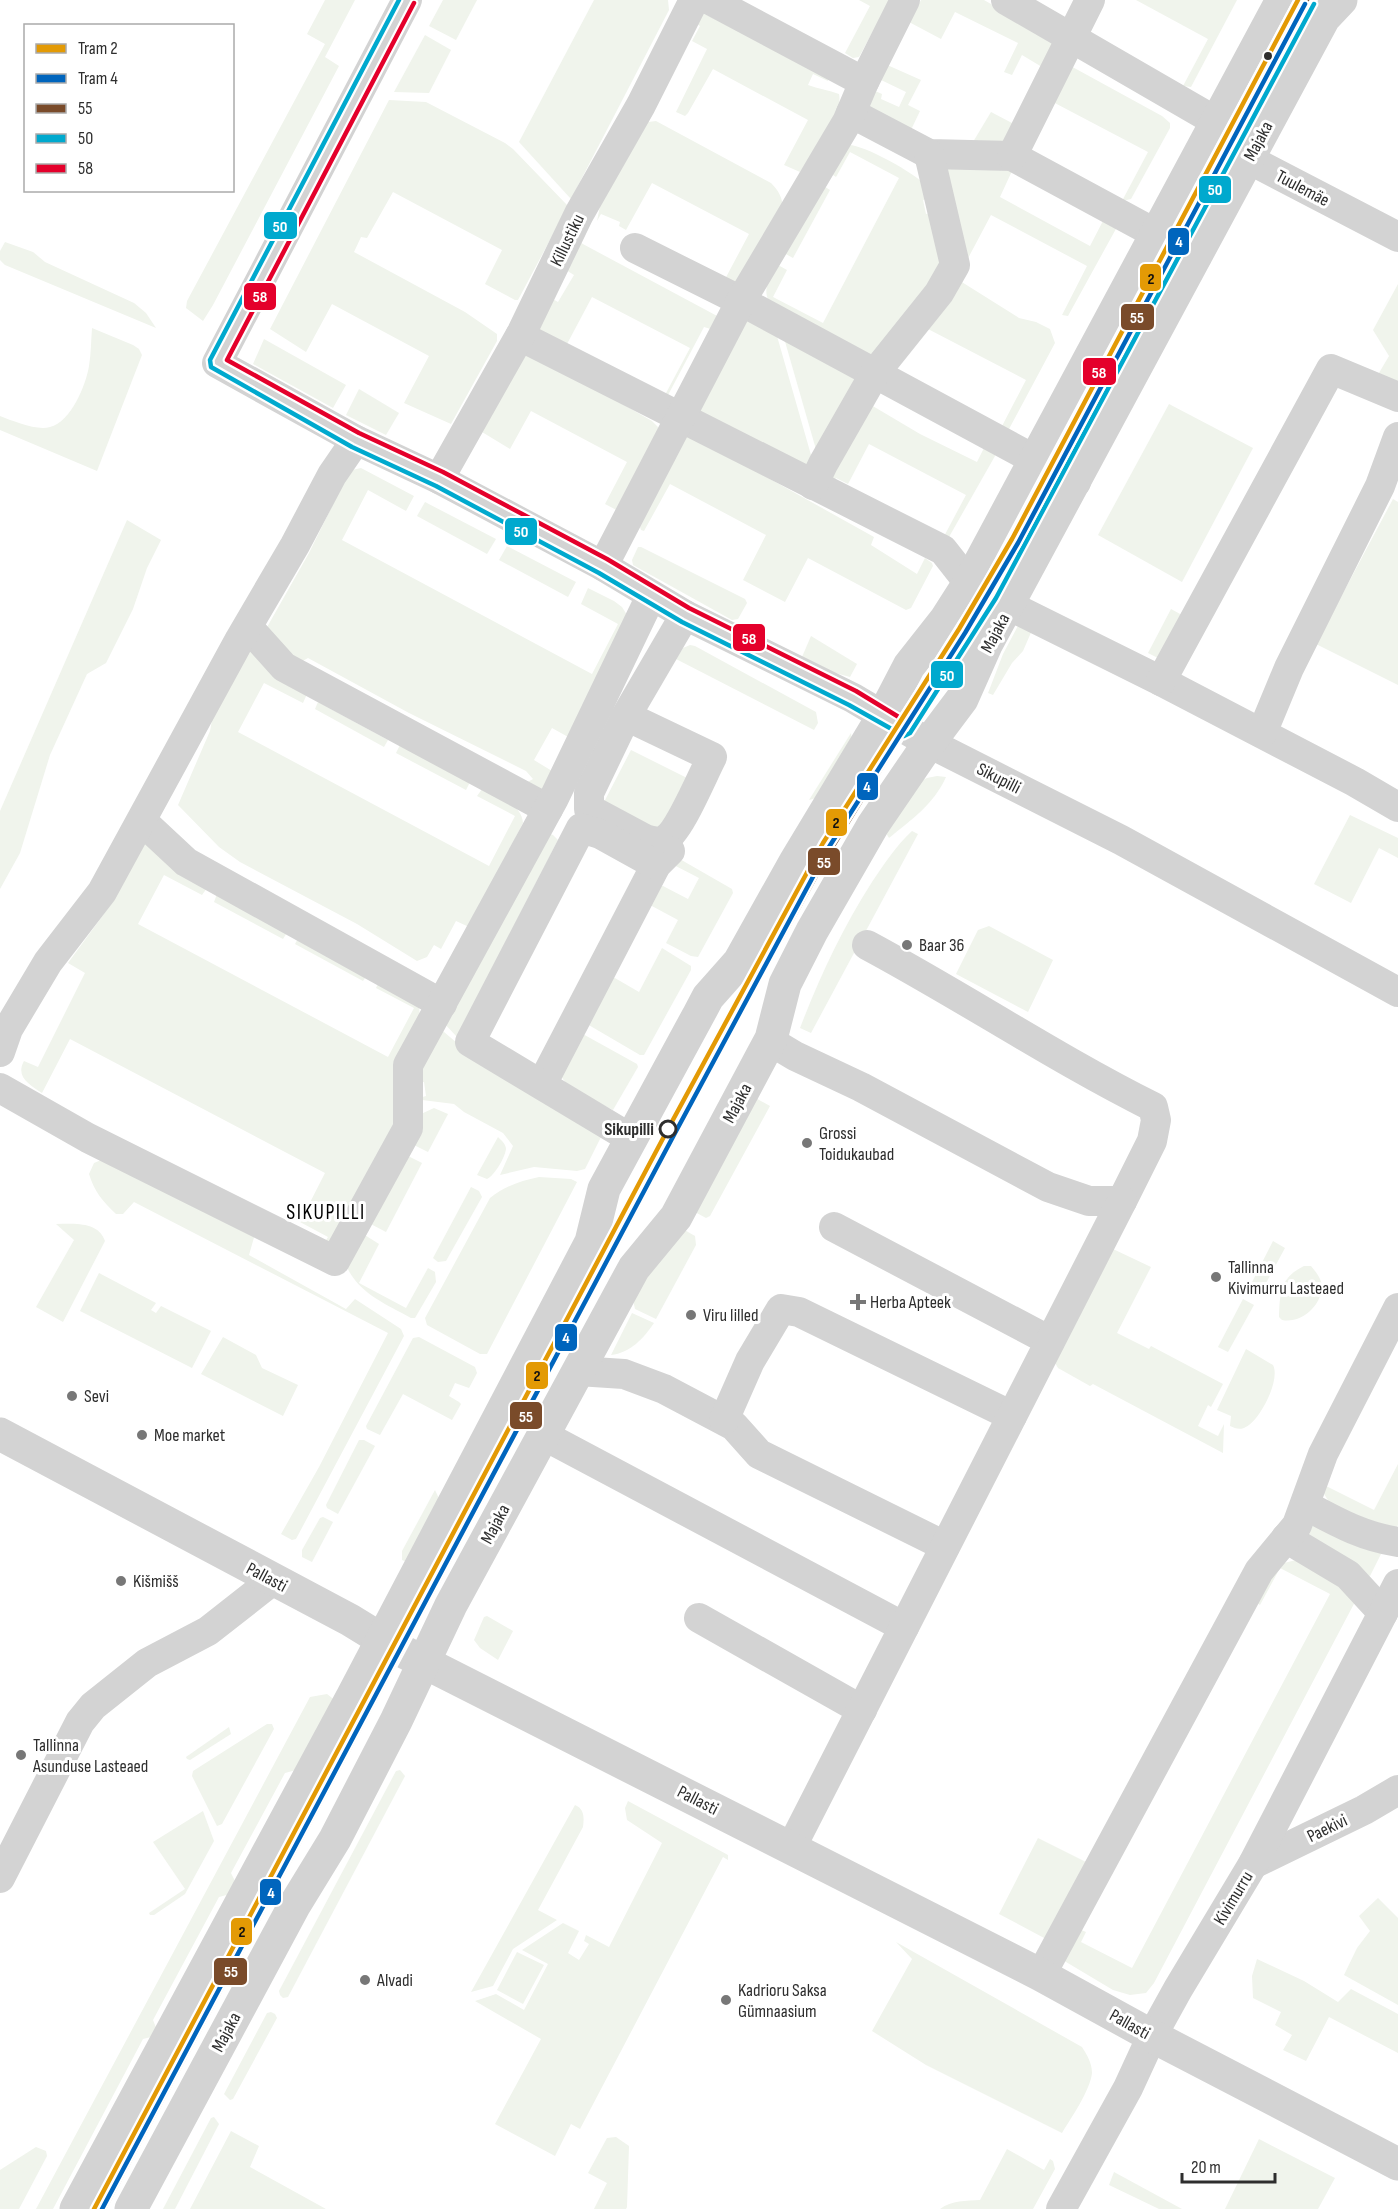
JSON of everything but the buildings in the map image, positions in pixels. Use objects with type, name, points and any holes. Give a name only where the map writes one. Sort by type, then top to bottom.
[{"type":"street","name":"Sikupilli","points":[[407,0],[218,363],[356,440],[439,478],[603,566],[685,615],[853,698],[929,743],[1120,840],[1398,992]]},
{"type":"street","name":"Killustiku","points":[[439,478],[520,336],[579,214],[641,105],[694,0]]},
{"type":"street","points":[[710,0],[864,82]]},
{"type":"street","points":[[603,566],[741,301],[851,113],[905,0]]},
{"type":"street","name":"Tuulemäe","points":[[1006,0],[1072,38],[1212,130],[1249,159],[1397,233]]},
{"type":"street","points":[[1012,156],[1090,0]]},
{"type":"street","points":[[76,2209],[591,1242],[604,1189],[630,1138],[708,997],[739,962],[883,716],[909,666],[946,619],[969,583],[1282,0]]},
{"type":"street","name":"Majaka","points":[[131,2209],[294,1906],[335,1839],[425,1662],[451,1605],[634,1268],[676,1217],[770,1041],[785,984],[812,931],[873,825],[962,699],[986,645],[1076,482],[1324,18],[1341,0]]},
{"type":"street","points":[[851,113],[929,154],[1012,156],[1197,256]]},
{"type":"street","points":[[813,485],[875,373],[939,293],[955,265],[929,154]]},
{"type":"street","points":[[635,248],[741,301],[1076,482]]},
{"type":"street","points":[[520,336],[944,550],[969,583],[1262,733],[1398,807]]},
{"type":"street","points":[[1161,681],[1331,369],[1398,397]]},
{"type":"street","points":[[1262,733],[1289,668],[1380,486],[1398,437]]},
{"type":"street","points":[[0,1052],[8,1029],[48,962],[102,892],[332,475],[356,440]]},
{"type":"street","points":[[0,1088],[88,1138],[335,1261],[408,1128],[408,1065],[548,809],[651,596]]},
{"type":"street","points":[[626,716],[685,615]]},
{"type":"street","points":[[248,627],[284,668],[548,809]]},
{"type":"street","points":[[142,821],[186,862],[442,1004]]},
{"type":"street","points":[[542,1084],[664,857],[581,828],[470,1042],[630,1138]]},
{"type":"street","points":[[791,1848],[1122,1201],[1152,1141],[1156,1120],[1153,1107],[1019,1034],[923,974],[867,945]]},
{"type":"street","points":[[770,1041],[1048,1187],[1089,1201],[1122,1201]]},
{"type":"street","points":[[834,1227],[1050,1341]]},
{"type":"street","points":[[1041,1975],[1259,1571],[1297,1525],[1323,1454],[1398,1308]]},
{"type":"street","points":[[724,1420],[750,1361],[781,1309],[799,1312],[1012,1416]]},
{"type":"street","points":[[578,1371],[624,1374],[664,1389],[734,1426],[759,1454],[945,1546]]},
{"type":"street","name":"Pallasti","points":[[0,1434],[425,1662],[1041,1975],[1152,2036],[1398,2164]]},
{"type":"street","points":[[543,1435],[904,1627]]},
{"type":"street","points":[[1305,1504],[1344,1526],[1375,1538],[1398,1542]]},
{"type":"street","points":[[1286,1538],[1348,1575],[1383,1613]]},
{"type":"street","points":[[0,1878],[80,1722],[93,1706],[147,1663],[208,1631],[273,1580]]},
{"type":"street","name":"Kivimurru","points":[[1061,2209],[1128,2088],[1152,2036],[1178,1989],[1253,1864],[1398,1584]]},
{"type":"street","points":[[699,1617],[862,1710]]},
{"type":"street","name":"Paekivi","points":[[1253,1864],[1364,1810],[1398,1790]]},
{"type":"shaded area","points":[[325,0],[355,0],[325,57],[339,66],[203,321],[186,308],[187,301],[325,44],[307,34]]},
{"type":"shaded area","points":[[443,0],[477,0],[456,40],[429,26]]},
{"type":"shaded area","points":[[594,0],[668,0],[669,10],[571,199],[519,142]]},
{"type":"shaded area","points":[[859,0],[890,0],[859,57],[853,58],[845,53],[870,6]]},
{"type":"shaded area","points":[[921,0],[984,0],[1054,40],[1047,70],[1022,55],[1012,75],[1004,72],[1018,43],[955,12],[941,39],[909,22]]},
{"type":"shaded area","points":[[1136,0],[1237,0],[1191,87],[1183,86],[1208,39]]},
{"type":"shaded area","points":[[701,12],[827,75],[828,81],[813,74],[808,85],[839,94],[839,102],[831,123],[800,172],[784,165],[808,120],[713,69],[688,113],[685,116],[676,112],[707,49],[692,41],[700,26],[695,23]]},
{"type":"shaded area","points":[[425,35],[451,50],[429,93],[394,92]]},
{"type":"shaded area","points":[[885,64],[921,80],[908,105],[920,111],[910,132],[868,106],[873,90],[882,94],[881,99],[899,107],[906,92],[879,79]]},
{"type":"shaded area","points":[[1067,64],[1162,116],[1170,123],[1170,128],[1131,199],[1122,201],[1148,152],[1051,101]]},
{"type":"shaded area","points":[[389,100],[426,102],[505,143],[568,206],[518,300],[485,284],[502,250],[393,192],[367,238],[361,237],[354,252],[465,312],[497,334],[497,341],[451,424],[404,403],[429,356],[332,304],[306,352],[270,329]]},
{"type":"shaded area","points":[[991,112],[1016,127],[1004,143],[973,142]]},
{"type":"shaded area","points":[[656,121],[771,183],[780,194],[783,208],[739,284],[724,281],[749,234],[652,183],[626,230],[619,226],[620,222],[601,214],[597,221],[600,206],[648,122]]},
{"type":"shaded area","points":[[849,145],[889,161],[925,185],[931,198],[923,200],[926,214],[935,212],[939,232],[940,272],[875,361],[769,302],[766,292],[772,274],[778,265],[787,270],[773,297],[823,323],[899,178],[850,152],[836,177],[830,173]]},
{"type":"shaded area","points":[[945,165],[1012,171],[1000,197],[1090,246],[1105,217],[1117,227],[1068,316],[1062,315],[1087,266],[991,215],[965,264]]},
{"type":"shaded area","points":[[822,185],[830,190],[793,258],[784,253]]},
{"type":"shaded area","points":[[5,242],[33,252],[45,262],[134,303],[146,313],[156,328],[5,265],[0,260],[0,251]]},
{"type":"shaded area","points":[[581,243],[719,317],[714,330],[704,327],[667,397],[665,395],[690,348],[592,297],[567,344],[539,336],[537,326],[551,298],[558,302],[574,275],[566,270]]},
{"type":"shaded area","points":[[957,279],[1019,318],[1036,322],[1050,329],[1055,343],[1009,429],[1001,428],[1026,380],[928,329]]},
{"type":"shaded area","points":[[1398,284],[1398,391],[1376,378],[1389,356],[1373,330]]},
{"type":"shaded area","points":[[748,319],[775,329],[811,455],[808,470],[693,410]]},
{"type":"shaded area","points":[[92,328],[133,345],[142,355],[97,471],[0,430],[0,416],[39,428],[58,424],[65,418],[85,383],[90,361]]},
{"type":"shaded area","points":[[782,331],[860,377],[817,453]]},
{"type":"shaded area","points":[[264,339],[346,385],[333,408],[253,364]]},
{"type":"shaded area","points":[[522,353],[556,366],[652,421],[658,427],[659,433],[626,515],[605,504],[627,462],[531,411],[510,449],[482,432]]},
{"type":"shaded area","points":[[359,389],[399,413],[386,435],[346,415]]},
{"type":"shaded area","points":[[866,402],[920,434],[977,462],[985,446],[995,447],[995,456],[945,544],[941,542],[966,495],[869,444],[848,484],[836,478],[831,487],[823,472]]},
{"type":"shaded area","points":[[1169,404],[1253,448],[1182,582],[1098,535]]},
{"type":"shaded area","points":[[684,431],[874,537],[871,545],[917,574],[925,558],[932,563],[933,566],[911,608],[906,610],[808,558],[785,602],[743,580],[766,535],[670,484],[644,531],[641,530],[640,527]]},
{"type":"shaded area","points":[[361,468],[414,496],[406,511],[368,490],[342,540],[592,674],[618,624],[581,604],[588,588],[614,601],[627,615],[570,738],[552,728],[534,760],[552,771],[543,790],[515,789],[533,779],[526,771],[409,713],[308,658],[292,667],[262,636],[309,553],[345,480],[352,470]]},
{"type":"shaded area","points":[[1393,499],[1398,502],[1398,685],[1316,644]]},
{"type":"shaded area","points":[[425,502],[496,539],[487,554],[417,516]]},
{"type":"shaded area","points":[[127,520],[161,540],[147,568],[133,609],[106,663],[87,674],[50,755],[20,853],[0,889],[0,811]]},
{"type":"shaded area","points":[[507,546],[576,582],[568,597],[499,560]]},
{"type":"shaded area","points":[[638,547],[745,599],[747,603],[738,619],[732,620],[633,565],[632,560]]},
{"type":"shaded area","points":[[1171,609],[1182,615],[1160,659],[1148,653]]},
{"type":"shaded area","points":[[1020,622],[1033,628],[1023,651],[1012,663],[993,695],[988,693],[1003,654]]},
{"type":"shaded area","points":[[811,636],[857,664],[850,677],[828,671],[802,657]]},
{"type":"shaded area","points":[[690,645],[816,712],[818,723],[814,730],[676,659],[683,648]]},
{"type":"shaded area","points":[[249,651],[258,653],[307,694],[303,703],[264,683],[238,732],[489,866],[515,816],[477,796],[482,789],[514,806],[522,816],[523,823],[469,927],[456,921],[441,949],[434,945],[427,957],[417,961],[357,924],[240,862],[219,847],[178,805],[210,731],[214,709]]},
{"type":"shaded area","points":[[318,702],[388,740],[384,747],[315,709]]},
{"type":"shaded area","points":[[851,733],[852,743],[824,796],[809,800]]},
{"type":"shaded area","points":[[400,745],[470,782],[466,790],[396,753]]},
{"type":"shaded area","points":[[631,750],[693,781],[660,837],[602,806]]},
{"type":"shaded area","points":[[937,776],[946,777],[935,795],[921,811],[889,838],[883,828],[915,784]]},
{"type":"shaded area","points":[[1350,815],[1398,838],[1398,858],[1379,848],[1351,903],[1314,884]]},
{"type":"shaded area","points":[[912,831],[918,834],[811,1033],[800,1028],[824,971],[851,917],[886,862]]},
{"type":"shaded area","points":[[548,833],[558,840],[457,1037],[441,1020]]},
{"type":"shaded area","points":[[148,835],[207,888],[202,895],[164,875],[138,924],[388,1057],[414,1008],[376,988],[380,980],[419,1005],[420,1019],[400,1112],[336,1243],[324,1243],[328,1237],[300,1222],[325,1173],[70,1039],[42,1093],[25,1080],[21,1072],[24,1061],[38,1067],[85,973],[68,963],[109,907]]},
{"type":"shaded area","points":[[678,858],[732,889],[733,893],[698,957],[691,956],[666,943],[678,920],[650,905],[656,887],[663,886],[688,899],[699,878],[668,862]]},
{"type":"shaded area","points":[[217,894],[288,931],[283,939],[214,902]]},
{"type":"shaded area","points":[[989,926],[1053,960],[1028,1012],[956,974],[978,930]]},
{"type":"shaded area","points":[[299,937],[368,974],[363,981],[295,944]]},
{"type":"shaded area","points":[[662,948],[691,966],[691,970],[644,1055],[640,1055],[587,1024],[608,974],[639,992]]},
{"type":"shaded area","points":[[437,1026],[457,1043],[602,1135],[585,1169],[577,1171],[534,1167],[500,1175],[513,1146],[503,1133],[454,1104],[419,1098],[426,1096],[424,1082],[417,1083]]},
{"type":"shaded area","points":[[581,1033],[637,1064],[638,1067],[613,1110],[570,1088],[559,1074]]},
{"type":"shaded area","points":[[752,1096],[770,1106],[710,1216],[706,1218],[693,1211]]},
{"type":"shaded area","points":[[434,1108],[448,1114],[428,1152],[408,1142],[421,1114]]},
{"type":"shaded area","points":[[498,1137],[506,1147],[501,1162],[487,1179],[477,1175]]},
{"type":"shaded area","points":[[402,1153],[422,1163],[386,1232],[365,1221]]},
{"type":"shaded area","points":[[106,1158],[255,1234],[249,1255],[346,1309],[355,1299],[401,1329],[404,1336],[296,1539],[292,1540],[281,1534],[319,1467],[388,1333],[134,1202],[123,1214],[116,1214],[100,1196],[89,1174],[94,1163]]},
{"type":"shaded area","points":[[539,1177],[571,1179],[577,1182],[487,1354],[480,1354],[427,1325],[425,1318],[490,1198],[513,1184]]},
{"type":"shaded area","points":[[471,1187],[479,1191],[482,1197],[446,1261],[438,1262],[433,1258]]},
{"type":"shaded area","points":[[56,1224],[91,1227],[102,1235],[105,1241],[63,1322],[36,1307],[74,1240]]},
{"type":"shaded area","points":[[681,1228],[695,1236],[696,1245],[656,1319],[635,1309],[631,1291]]},
{"type":"shaded area","points":[[360,1232],[379,1244],[359,1283],[406,1308],[428,1268],[435,1272],[436,1282],[415,1318],[411,1318],[372,1295],[355,1280],[349,1271],[344,1260]]},
{"type":"shaded area","points":[[1273,1241],[1285,1248],[1259,1296],[1248,1290]]},
{"type":"shaded area","points":[[1113,1249],[1151,1267],[1117,1333],[1149,1349],[1151,1346],[1223,1384],[1211,1407],[1208,1405],[1198,1426],[1218,1436],[1224,1424],[1223,1453],[1093,1384],[1090,1386],[1058,1368],[1054,1361]]},
{"type":"shaded area","points":[[1304,1266],[1311,1266],[1318,1275],[1322,1284],[1321,1294],[1314,1307],[1303,1316],[1289,1321],[1282,1320],[1279,1317],[1283,1287],[1290,1276]]},
{"type":"shaded area","points":[[99,1273],[156,1303],[151,1310],[156,1313],[161,1306],[211,1331],[192,1368],[80,1311]]},
{"type":"shaded area","points":[[1243,1299],[1254,1305],[1228,1352],[1218,1347]]},
{"type":"shaded area","points":[[632,1313],[654,1323],[636,1344],[618,1354],[611,1355]]},
{"type":"shaded area","points":[[223,1337],[256,1355],[262,1368],[298,1385],[283,1416],[201,1374]]},
{"type":"shaded area","points":[[419,1337],[475,1367],[477,1373],[469,1388],[455,1383],[449,1396],[461,1404],[452,1420],[403,1394],[380,1435],[367,1429],[366,1426],[413,1338]]},
{"type":"shaded area","points":[[1246,1349],[1273,1365],[1275,1372],[1271,1390],[1262,1410],[1250,1424],[1238,1429],[1230,1426],[1231,1416],[1217,1410]]},
{"type":"shaded area","points":[[359,1440],[375,1446],[338,1514],[326,1505]]},
{"type":"shaded area","points":[[1398,1464],[1398,1525],[1396,1528],[1383,1530],[1331,1505],[1319,1486],[1322,1484],[1374,1510]]},
{"type":"shaded area","points":[[435,1490],[442,1505],[409,1563],[402,1560],[402,1551]]},
{"type":"shaded area","points":[[323,1517],[333,1522],[312,1562],[302,1557],[302,1550],[320,1518]]},
{"type":"shaded area","points":[[1306,1520],[1382,1552],[1370,1576],[1301,1540]]},
{"type":"shaded area","points":[[1300,1559],[1327,1568],[1356,1600],[1154,1983],[1146,1993],[1130,1995],[1113,1990],[1061,1959],[1077,1928],[1086,1932],[1081,1942],[1132,1968],[1330,1594],[1280,1568],[1260,1605],[1251,1599],[1280,1564]]},
{"type":"shaded area","points":[[487,1616],[513,1631],[498,1660],[480,1648],[474,1640],[484,1617]]},
{"type":"shaded area","points":[[327,1694],[336,1701],[300,1769],[285,1773],[231,1873],[238,1887],[234,1893],[219,1897],[153,2020],[159,2035],[143,2039],[53,2209],[36,2209],[310,1697]]},
{"type":"shaded area","points":[[267,1724],[272,1724],[274,1729],[222,1824],[217,1826],[192,1776],[193,1771]]},
{"type":"shaded area","points":[[229,1727],[231,1734],[190,1760],[187,1759],[186,1757]]},
{"type":"shaded area","points":[[400,1770],[405,1776],[288,1997],[283,1998],[279,1991],[396,1771]]},
{"type":"shaded area","points":[[628,1801],[728,1855],[728,1860],[723,1857],[580,2129],[571,2124],[555,2156],[495,2124],[541,2039],[475,2001],[496,1994],[524,2010],[548,1964],[522,1950],[563,1923],[579,1931],[568,1953],[579,1960],[589,1944],[584,1941],[586,1935],[609,1947],[662,1843],[627,1820],[625,1808]]},
{"type":"shaded area","points":[[575,1805],[582,1812],[583,1827],[538,1910],[557,1920],[513,1949],[493,1986],[471,1992]]},
{"type":"shaded area","points":[[203,1811],[214,1841],[185,1894],[154,1915],[150,1915],[149,1913],[185,1889],[153,1842]]},
{"type":"shaded area","points":[[1038,1838],[1086,1862],[1046,1939],[999,1914]]},
{"type":"shaded area","points":[[1378,1898],[1398,1918],[1398,2005],[1344,1975],[1357,1948],[1370,1931],[1359,1916]]},
{"type":"shaded area","points":[[896,1942],[1082,2047],[1091,2066],[1091,2080],[1080,2104],[1062,2133],[926,2065],[872,2031],[912,1959]]},
{"type":"shaded area","points":[[517,1952],[544,1965],[523,2004],[497,1990]]},
{"type":"shaded area","points":[[1257,1959],[1304,1981],[1338,2002],[1351,1989],[1398,2014],[1398,2053],[1329,2017],[1306,2061],[1283,2050],[1292,2035],[1275,2025],[1281,2012],[1253,1998],[1252,1976]]},
{"type":"shaded area","points":[[271,2012],[277,2018],[233,2099],[230,2100],[224,2094],[267,2013]]},
{"type":"shaded area","points":[[214,2117],[219,2124],[175,2209],[163,2209],[211,2118]]},
{"type":"shaded area","points":[[231,2131],[259,2146],[250,2167],[326,2209],[190,2209]]},
{"type":"shaded area","points":[[616,2137],[629,2146],[627,2207],[626,2209],[594,2209],[607,2183],[588,2173],[607,2138]]},
{"type":"shaded area","points":[[1259,2139],[1335,2178],[1318,2209],[1225,2209]]},
{"type":"shaded area","points":[[36,2147],[46,2151],[47,2156],[19,2209],[0,2209],[0,2170]]},
{"type":"shaded area","points":[[1007,2149],[1044,2170],[1050,2159],[1053,2161],[1055,2169],[1033,2209],[940,2209],[954,2202],[980,2200]]},
{"type":"shaded area","points":[[1114,2172],[1182,2209],[1159,2209],[1109,2185]]},
{"type":"tram line","name":"2","points":[[94,2209],[668,1129],[823,843],[959,629],[1012,539],[1298,0]]},
{"type":"tram line","name":"4","points":[[102,2209],[829,847],[965,633],[1018,543],[1305,4]]},
{"type":"transit line","name":"50","points":[[399,0],[210,360],[211,367],[352,447],[436,486],[599,573],[682,622],[849,705],[904,736],[910,733],[996,598],[1314,4]]},
{"type":"transit line","name":"58","points":[[414,3],[227,360],[359,433],[443,472],[607,559],[689,608],[856,691],[902,719],[983,590],[1298,0]]},
{"type":"transit line","name":"55","points":[[104,2209],[731,1031],[828,854],[989,594],[1307,0]]},
{"type":"place","name":"Baar 36","points":[[907,945]]},
{"type":"place","name":"Sikupilli","points":[[668,1129]]},
{"type":"place","name":"Grossi Toidukaubad","points":[[807,1143]]},
{"type":"place","name":"Tallinna Kivimurru Lasteaed","points":[[1216,1277]]},
{"type":"place","name":"Herba Apteek","points":[[858,1302]]},
{"type":"place","name":"Viru lilled","points":[[691,1315]]},
{"type":"place","name":"Sevi","points":[[72,1396]]},
{"type":"place","name":"Moe market","points":[[142,1435]]},
{"type":"place","name":"Kišmišš","points":[[121,1581]]},
{"type":"place","name":"Tallinna Asunduse Lasteaed","points":[[21,1755]]},
{"type":"place","name":"Alvadi","points":[[365,1980]]},
{"type":"place","name":"Kadrioru Saksa Gümnaasium","points":[[726,2000]]},
{"type":"district","name":"SIKUPILLI","points":[[326,1212]]}]
